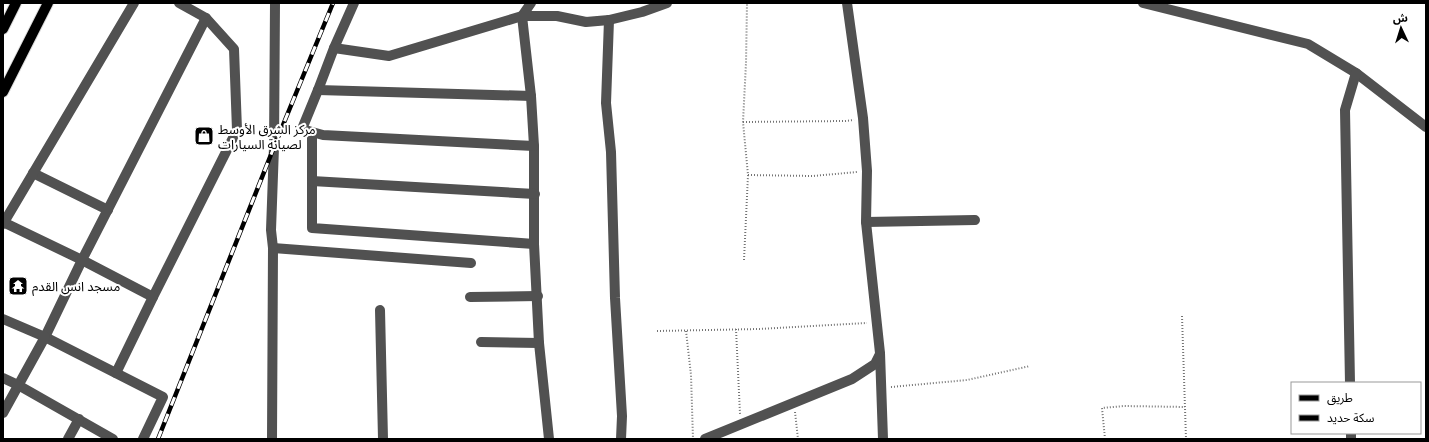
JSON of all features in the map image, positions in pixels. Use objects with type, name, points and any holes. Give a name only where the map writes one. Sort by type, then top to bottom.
[{"type":"main road","points":[[3,29],[16,3]]},
{"type":"main road","points":[[3,92],[48,3]]},
{"type":"street","points":[[134,3],[3,223],[82,260],[153,297]]},
{"type":"street","points":[[116,373],[237,130],[234,49],[206,18],[179,3]]},
{"type":"street","points":[[272,439],[273,248],[271,230],[274,147],[275,3]]},
{"type":"street","points":[[354,3],[334,48],[302,129],[323,135],[534,146]]},
{"type":"street","points":[[531,3],[522,16],[531,96],[535,194],[534,244],[538,296],[539,342],[549,439]]},
{"type":"street","points":[[334,48],[389,56],[522,16],[557,16],[586,22],[609,20],[642,12],[667,3]]},
{"type":"street","points":[[847,3],[863,118],[867,171],[866,222],[880,353],[884,439]]},
{"type":"street","points":[[1143,3],[1308,44],[1356,73],[1426,127]]},
{"type":"street","points":[[3,413],[45,337],[82,260],[206,18]]},
{"type":"street","points":[[609,20],[606,103],[611,152],[614,298],[622,416],[621,439]]},
{"type":"street","points":[[1350,382],[1345,110],[1356,73]]},
{"type":"street","points":[[318,90],[531,96]]},
{"type":"street","points":[[312,132],[312,228],[534,244]]},
{"type":"street","points":[[33,173],[108,210]]},
{"type":"street","points":[[312,181],[535,194]]},
{"type":"street","points":[[866,222],[975,220]]},
{"type":"street","points":[[273,248],[471,263]]},
{"type":"street","points":[[470,297],[538,296]]},
{"type":"street","points":[[380,310],[383,439]]},
{"type":"street","points":[[3,319],[45,337],[163,397],[143,439]]},
{"type":"street","points":[[481,342],[539,342]]},
{"type":"street","points":[[705,439],[852,379],[875,364],[880,353]]},
{"type":"street","points":[[3,378],[113,439]]},
{"type":"street","points":[[68,439],[79,420]]},
{"type":"path","points":[[744,260],[748,175],[743,122],[746,63],[746,3]]},
{"type":"path","points":[[743,122],[845,121],[863,118]]},
{"type":"path","points":[[748,175],[813,176],[867,171]]},
{"type":"path","points":[[1182,316],[1186,439]]},
{"type":"path","points":[[658,331],[736,329],[876,322]]},
{"type":"path","points":[[736,329],[740,418],[743,424]]},
{"type":"path","points":[[686,331],[691,375],[693,439]]},
{"type":"path","points":[[881,387],[909,386],[967,380],[1030,366]]},
{"type":"path","points":[[792,403],[798,439]]},
{"type":"path","points":[[1105,439],[1102,408],[1124,406],[1185,407]]},
{"type":"railway","points":[[158,439],[333,3]]},
{"type":"place","name":"مركز الشرق الأوسط لصيانة السيارات","points":[[204,136]]},
{"type":"place","name":"مسجد انس القدم","points":[[18,286]]}]
